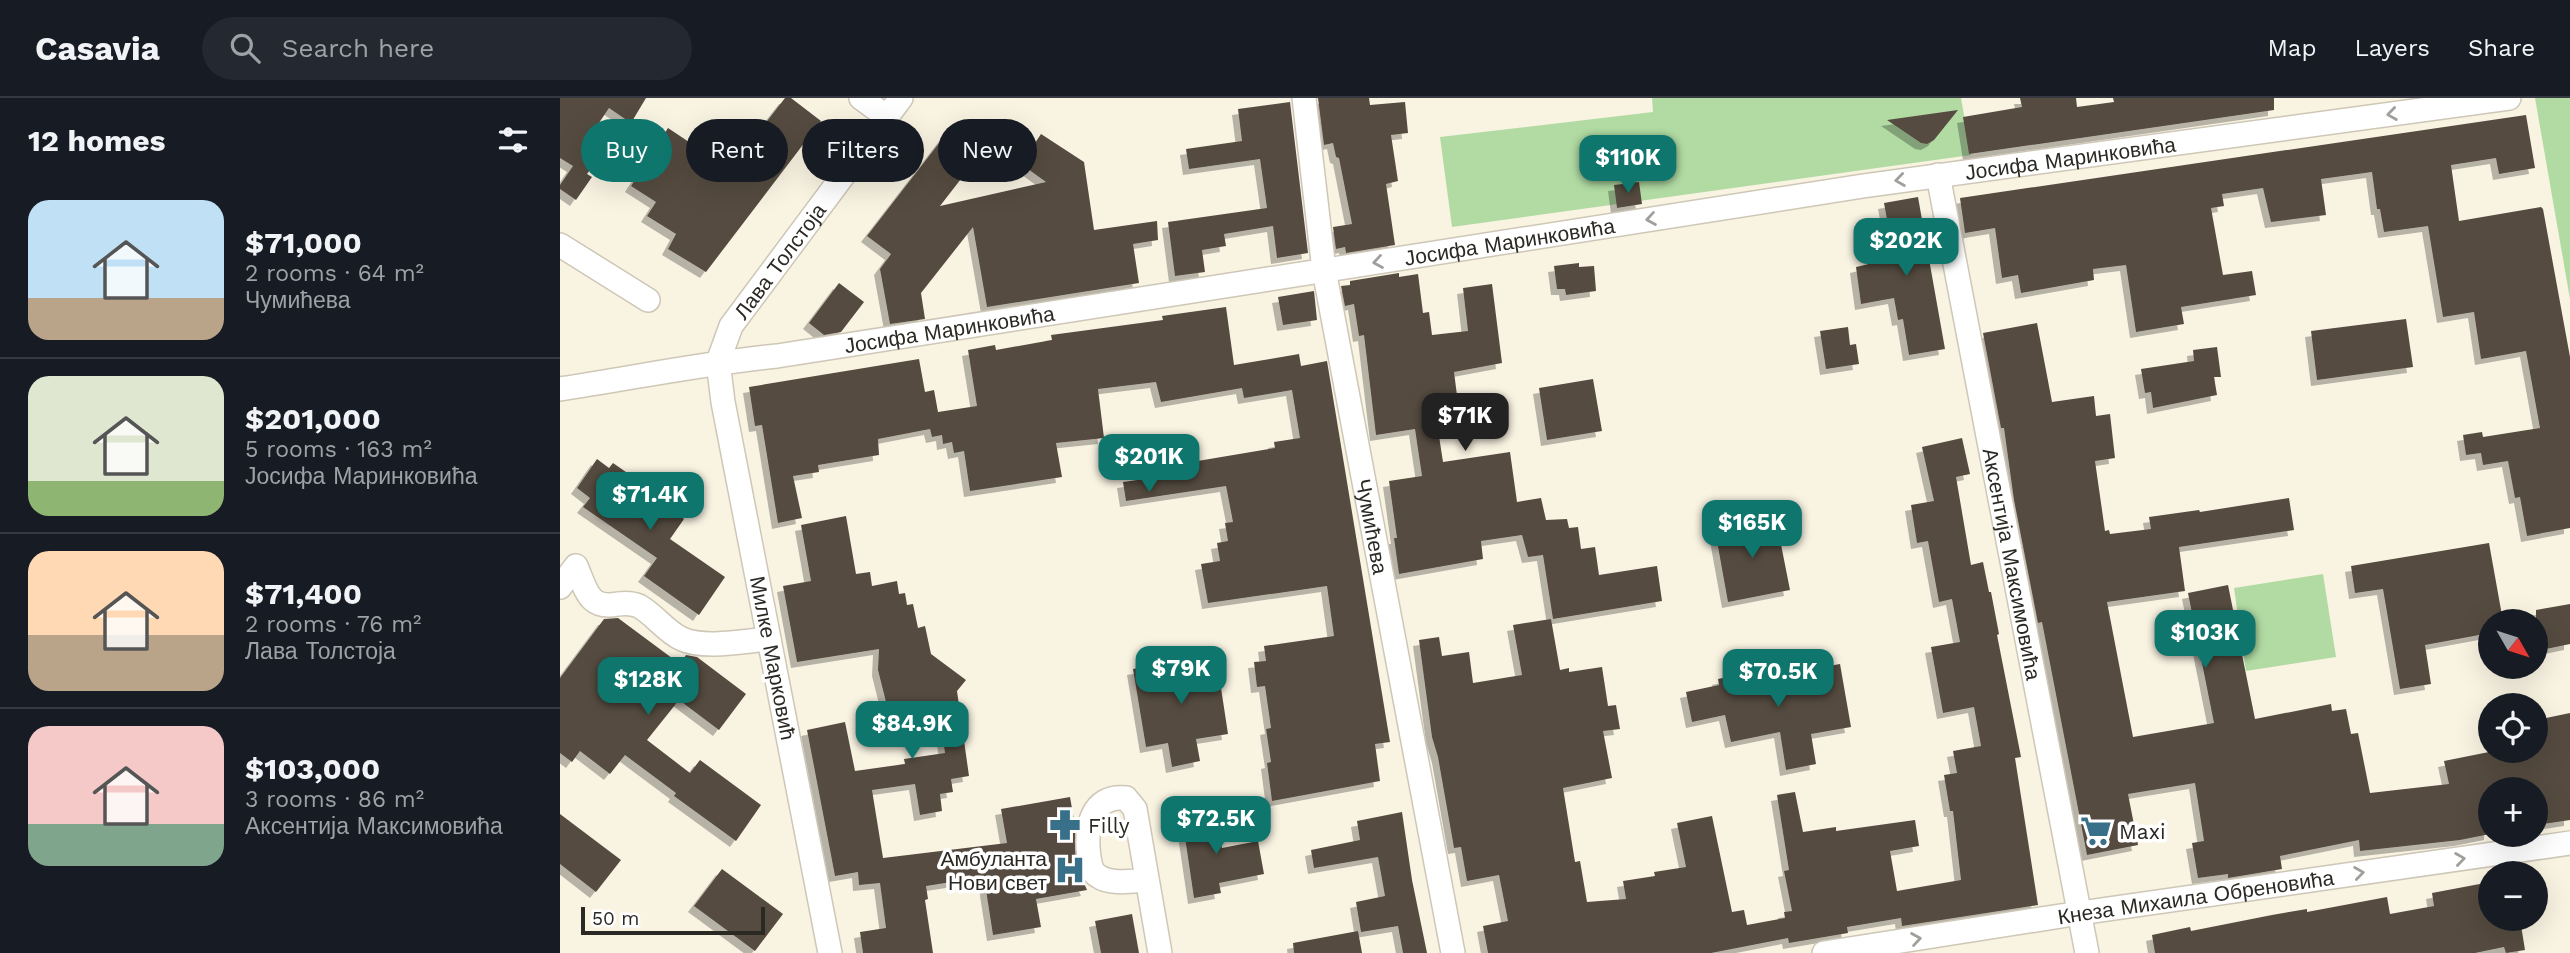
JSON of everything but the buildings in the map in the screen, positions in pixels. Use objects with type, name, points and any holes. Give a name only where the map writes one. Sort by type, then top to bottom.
[{"type":"street","points":[[861,98],[887,117]]},
{"type":"street","name":"Лава Толстоја","points":[[718,362],[731,326],[901,98]]},
{"type":"street","name":"Чумићева","points":[[1304,98],[1324,270],[1453,953]]},
{"type":"street","name":"Јосифа Маринковића","points":[[560,389],[644,377],[718,362],[777,356],[1938,175],[2509,98]]},
{"type":"street","name":"Аксентија Максимовића","points":[[1938,175],[2087,953]]},
{"type":"street","points":[[560,245],[648,300]]},
{"type":"street","name":"Милке Марковић","points":[[718,362],[723,402],[830,953]]},
{"type":"street","points":[[560,587],[576,566],[590,598],[598,604],[632,604],[683,640],[698,644],[769,639]]},
{"type":"street","name":"Кнеза Михаила Обреновића","points":[[1824,953],[2080,913],[2570,843]]},
{"type":"street","points":[[1147,880],[1160,953]]},
{"type":"green space","points":[[1652,98],[1961,98],[1971,155],[1452,227],[1440,137],[1653,112]]},
{"type":"green space","points":[[2535,98],[2570,98],[2570,299]]},
{"type":"green space","points":[[2323,574],[2336,657],[2246,671],[2234,588]]},
{"type":"place","name":"Filly","points":[[1065,825]]},
{"type":"place","name":"Maxi","points":[[2096,831]]},
{"type":"place","name":"Амбуланта Нови свет","points":[[1070,870]]}]
